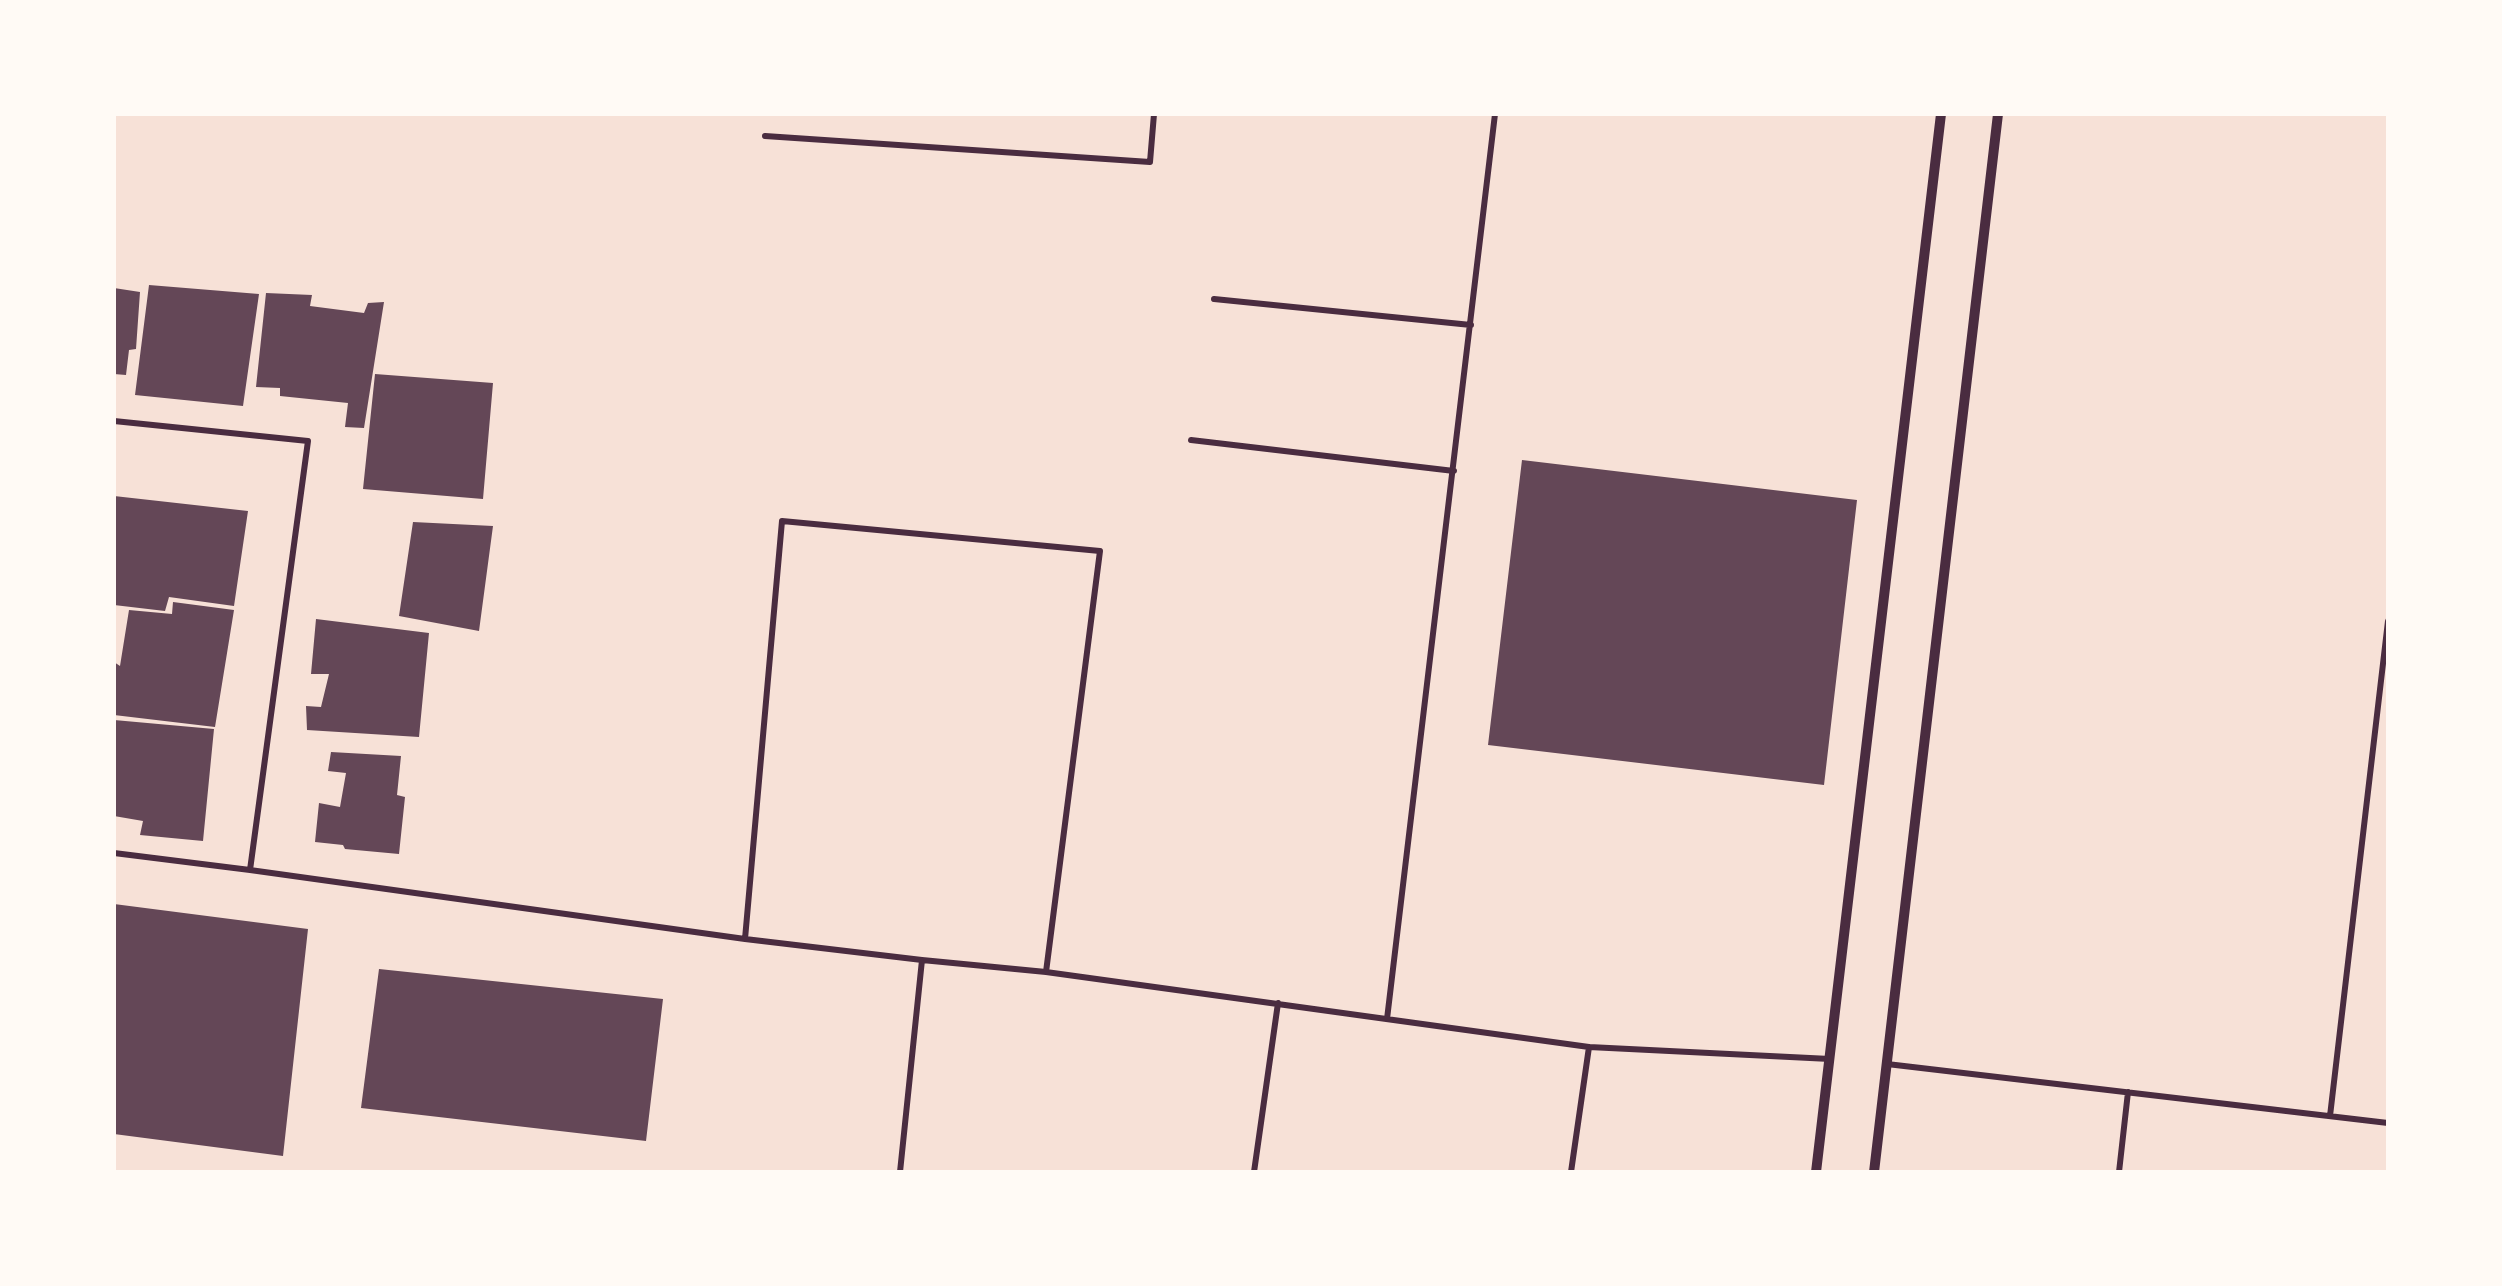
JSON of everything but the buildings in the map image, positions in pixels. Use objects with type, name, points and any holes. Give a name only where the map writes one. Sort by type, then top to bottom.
[{"type":"street","points":[[765,136],[1150,162],[1154,114]]},
{"type":"street","points":[[1387,1019],[1495,114]]},
{"type":"street","points":[[1816,1172],[1941,114]]},
{"type":"street","points":[[1874,1172],[1998,114]]},
{"type":"street","points":[[1214,299],[1471,325]]},
{"type":"street","points":[[114,421],[308,441],[250,870]]},
{"type":"street","points":[[1191,440],[1454,471]]},
{"type":"street","points":[[745,939],[782,521],[1100,551],[1046,972]]},
{"type":"street","points":[[2330,1116],[2388,621]]},
{"type":"street","points":[[114,853],[745,939],[1046,972],[1588,1047],[1830,1059]]},
{"type":"street","points":[[900,1172],[922,960]]},
{"type":"street","points":[[1254,1172],[1278,1003]]},
{"type":"street","points":[[1571,1172],[1588,1047]]},
{"type":"street","points":[[1887,1064],[2388,1123]]},
{"type":"street","points":[[2119,1172],[2128,1092]]}]
